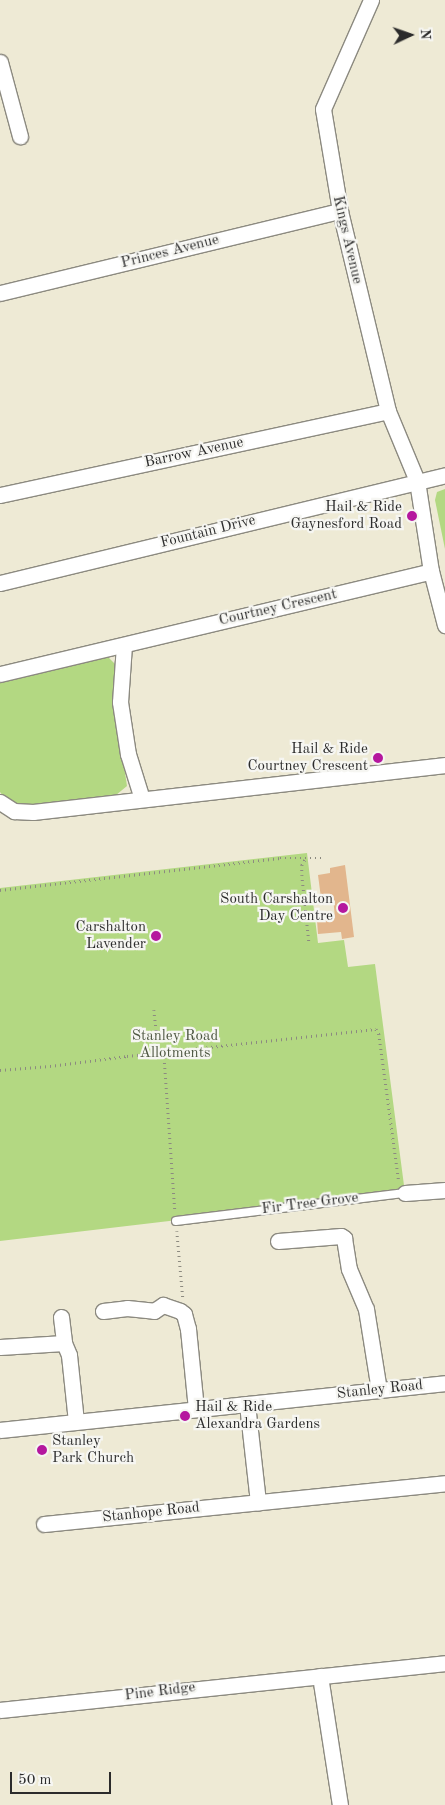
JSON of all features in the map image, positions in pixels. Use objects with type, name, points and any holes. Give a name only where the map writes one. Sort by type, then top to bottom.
[{"type":"street","name":"Kings Avenue","points":[[371,0],[322,110],[340,211],[388,411],[417,482],[432,571],[445,625]]},
{"type":"street","points":[[0,62],[20,136]]},
{"type":"street","name":"Princes Avenue","points":[[0,294],[340,211]]},
{"type":"street","name":"Barrow Avenue","points":[[0,495],[388,411]]},
{"type":"street","name":"Fountain Drive","points":[[0,583],[445,475]]},
{"type":"street","name":"Courtney Crescent","points":[[0,674],[432,571]]},
{"type":"street","points":[[124,645],[120,702],[128,754],[142,799]]},
{"type":"street","points":[[0,802],[14,811],[24,812],[445,765]]},
{"type":"street","name":"Fir Tree Grove","points":[[402,1194],[445,1190]]},
{"type":"street","points":[[278,1241],[341,1236],[344,1238],[349,1269],[366,1309],[379,1390]]},
{"type":"street","points":[[103,1311],[127,1308],[154,1310],[164,1305],[184,1314],[188,1329],[196,1409]]},
{"type":"street","points":[[61,1317],[64,1344],[69,1355],[76,1422]]},
{"type":"street","points":[[0,1347],[64,1344]]},
{"type":"street","name":"Stanley Road","points":[[0,1430],[445,1384]]},
{"type":"street","points":[[247,1404],[258,1502]]},
{"type":"street","name":"Stanhope Road","points":[[44,1524],[445,1483]]},
{"type":"street","name":"Pine Ridge","points":[[0,1710],[445,1663]]},
{"type":"street","points":[[320,1676],[340,1805]]},
{"type":"lane","name":"Fir Tree Grove","points":[[176,1220],[402,1194]]},
{"type":"path","points":[[0,890],[280,858],[305,860],[324,858]]},
{"type":"path","points":[[305,860],[302,865],[302,875],[309,942]]},
{"type":"path","points":[[154,1010],[159,1054]]},
{"type":"path","points":[[0,1070],[376,1029],[379,1034],[402,1194]]},
{"type":"path","points":[[164,1053],[184,1314]]},
{"type":"green space","points":[[445,489],[445,549],[435,500],[437,492]]},
{"type":"green space","points":[[107,656],[115,664],[113,693],[127,786],[116,795],[41,805],[18,806],[0,792],[0,682]]},
{"type":"green space","name":"Stanley Road Allotments","points":[[307,853],[318,943],[344,940],[348,967],[375,964],[405,1193],[0,1241],[0,888]]},
{"type":"building","name":"South Carshalton Day Centre","points":[[345,865],[354,937],[342,939],[341,932],[318,934],[317,920],[335,918],[333,896],[321,898],[318,875],[330,873],[330,868]]},
{"type":"place","name":"Hail & Ride Gaynesford Road","points":[[412,516]]},
{"type":"place","name":"Hail & Ride Courtney Crescent","points":[[378,758]]},
{"type":"place","name":"South Carshalton Day Centre","points":[[343,908]]},
{"type":"place","name":"Carshalton Lavender","points":[[156,936]]},
{"type":"place","name":"Hail & Ride Alexandra Gardens","points":[[185,1416]]},
{"type":"place","name":"Stanley Park Church","points":[[42,1450]]}]
